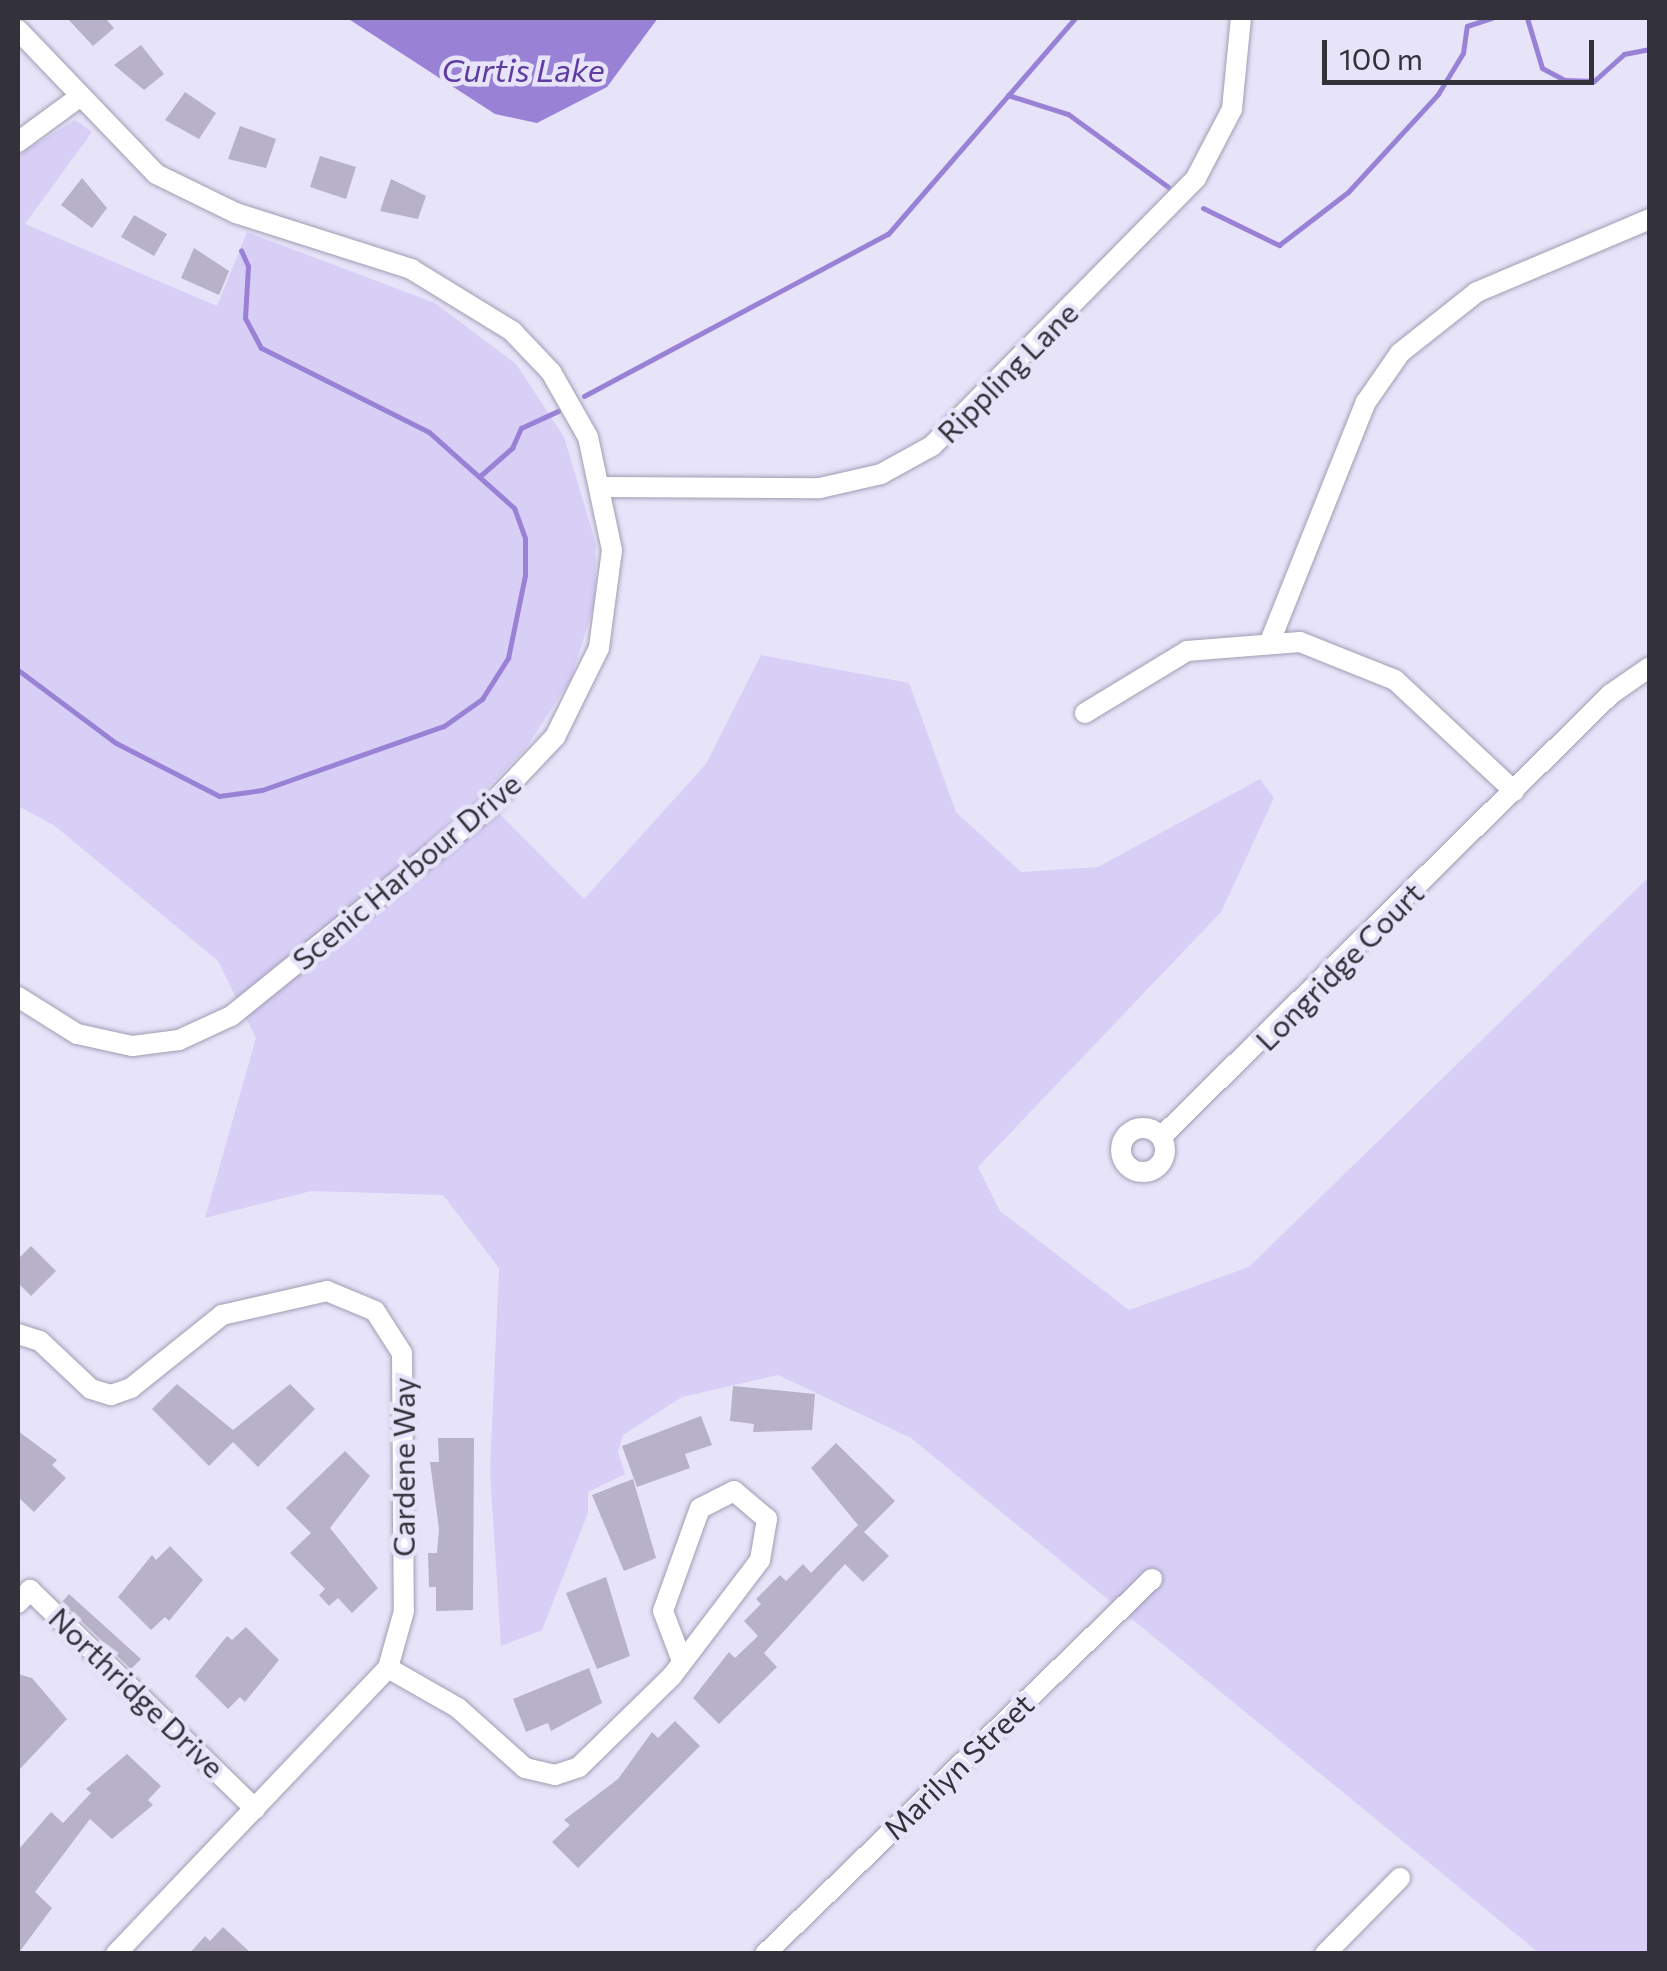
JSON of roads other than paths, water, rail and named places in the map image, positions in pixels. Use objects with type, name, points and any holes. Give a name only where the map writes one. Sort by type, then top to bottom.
[{"type":"street","name":"Rippling Lane","points":[[604,487],[820,488],[881,474],[932,446],[1196,178],[1232,109],[1242,18]]},
{"type":"street","name":"Scenic Harbour Drive","points":[[18,30],[132,154],[189,193],[410,270],[494,316],[564,392],[604,487],[612,583],[594,664],[555,737],[487,809],[231,1016],[196,1034],[149,1046],[97,1041],[18,997]]},
{"type":"street","points":[[18,142],[78,98]]},
{"type":"street","points":[[1271,639],[1366,402],[1400,354],[1477,292],[1650,220]]},
{"type":"street","points":[[1085,714],[1187,650],[1271,639],[1332,650],[1394,680],[1514,791]]},
{"type":"street","name":"Longridge Court","points":[[1162,1136],[1514,791],[1650,666]]},
{"type":"street","name":"Cardene Way","points":[[18,1334],[40,1340],[91,1390],[110,1395],[132,1388],[207,1324],[255,1302],[327,1291],[374,1311],[396,1338],[404,1368],[404,1611],[388,1668]]},
{"type":"street","points":[[116,1954],[388,1668],[458,1708],[525,1768],[555,1775],[588,1760],[682,1660],[766,1545],[764,1512],[734,1491],[700,1508],[663,1611],[682,1660]]},
{"type":"street","name":"Marilyn Street","points":[[765,1954],[1152,1579]]},
{"type":"street","name":"Northridge Drive","points":[[18,1603],[30,1590],[255,1809]]},
{"type":"street","points":[[1324,1954],[1400,1878]]},
{"type":"water","name":"Curtis Lake","points":[[347,18],[658,18],[607,87],[537,123],[495,114]]},
{"type":"waterway","points":[[584,396],[888,234],[1075,18]]},
{"type":"waterway","points":[[1203,208],[1279,245],[1348,192],[1438,94],[1463,53],[1467,26],[1492,18]]},
{"type":"waterway","points":[[1527,18],[1542,68],[1565,80],[1594,81],[1624,54],[1650,49]]},
{"type":"waterway","points":[[1008,95],[1068,114],[1168,187]]},
{"type":"waterway","points":[[18,670],[116,743],[219,796],[262,790],[444,726],[482,699],[508,658],[525,575],[525,538],[514,508],[429,432],[261,348],[245,318],[248,266],[241,250]]},
{"type":"waterway","points":[[480,476],[512,448],[521,428],[558,411]]}]
